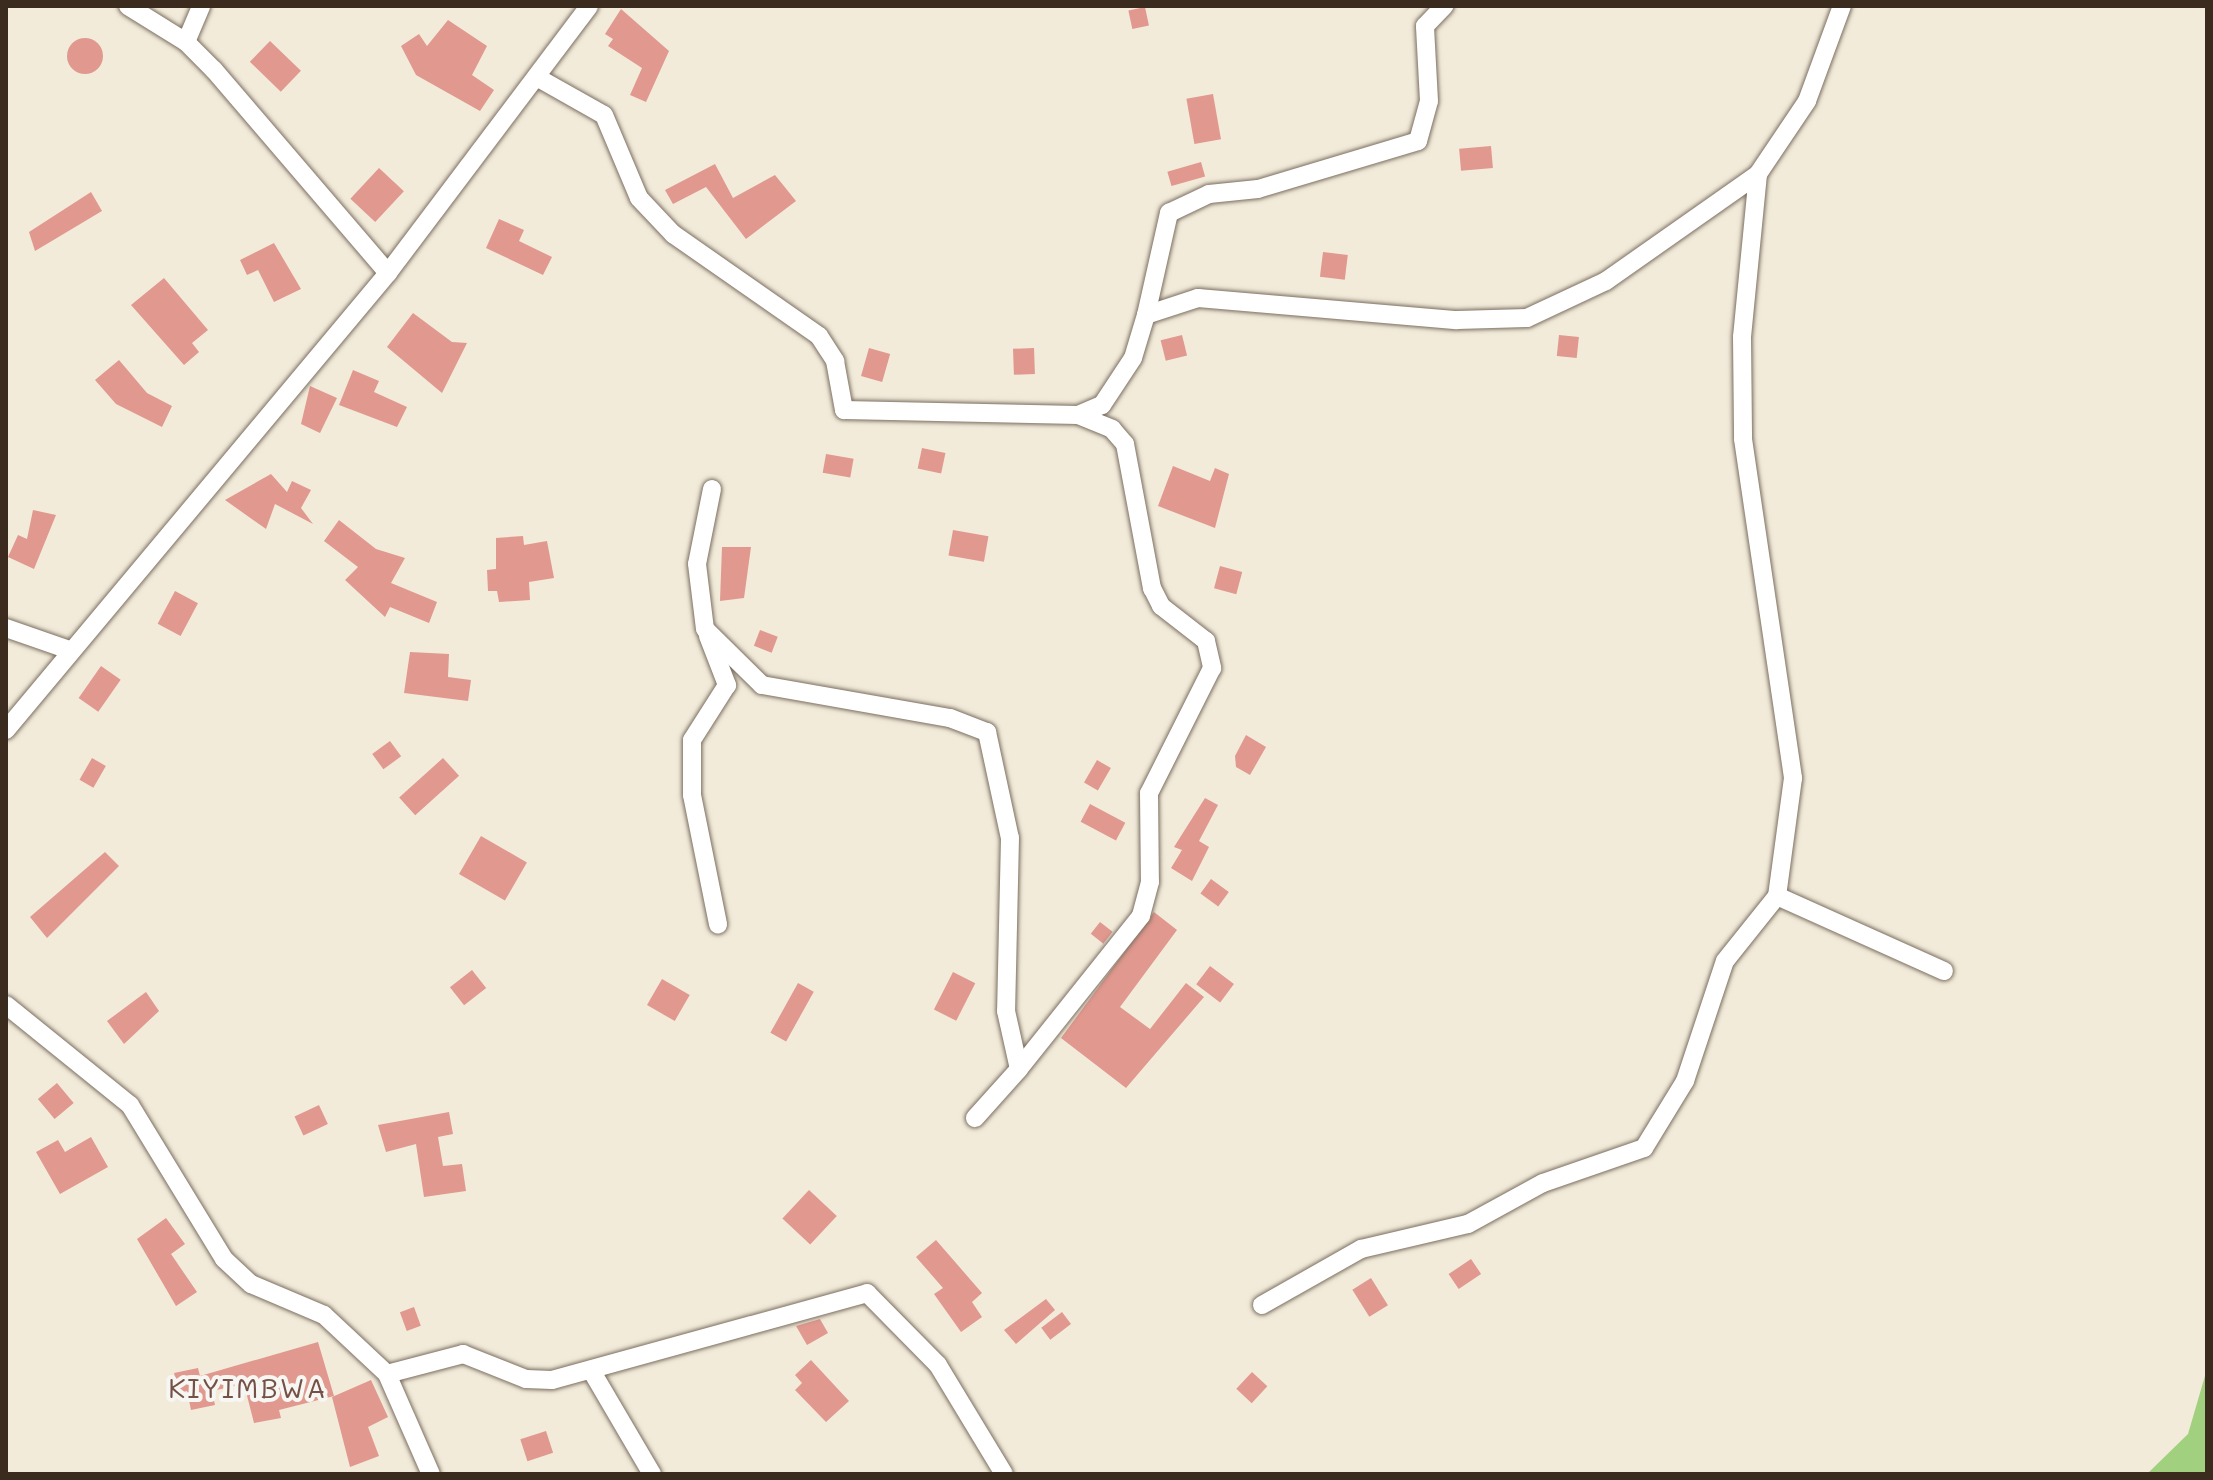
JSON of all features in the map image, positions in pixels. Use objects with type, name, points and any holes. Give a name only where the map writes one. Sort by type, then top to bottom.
[{"type":"street","points":[[128,6],[186,42],[388,273]]},
{"type":"street","points":[[186,42],[201,6]]},
{"type":"street","points":[[6,730],[69,650],[388,273],[540,79],[589,6]]},
{"type":"street","points":[[1078,415],[1102,405],[1133,358],[1169,213],[1209,194],[1258,189],[1418,141],[1429,101],[1425,26],[1444,6]]},
{"type":"street","points":[[1146,315],[1198,298],[1457,320],[1527,318],[1606,281],[1758,174],[1807,101],[1842,6]]},
{"type":"street","points":[[540,79],[604,115],[639,198],[673,234],[819,336],[835,361],[844,410],[1078,415],[1112,429],[1125,444],[1152,588],[1161,606],[1206,641],[1212,668],[1149,793],[1150,882],[1141,916],[1019,1069],[975,1118]]},
{"type":"street","points":[[1262,1305],[1361,1249],[1468,1224],[1543,1183],[1644,1148],[1685,1081],[1725,961],[1777,896],[1793,778],[1743,439],[1742,337],[1758,174]]},
{"type":"street","points":[[712,489],[697,564],[705,629],[727,685],[692,740],[692,795],[718,924]]},
{"type":"street","points":[[6,628],[69,650]]},
{"type":"street","points":[[705,629],[762,685],[950,718],[987,732],[1010,838],[1006,1011],[1019,1069]]},
{"type":"street","points":[[1777,896],[1944,971]]},
{"type":"street","points":[[6,1005],[130,1105],[233,1267],[279,1301],[340,1327],[387,1374],[431,1474]]},
{"type":"street","points":[[387,1374],[463,1354],[526,1379],[591,1370],[867,1293],[938,1365],[1004,1474]]},
{"type":"street","points":[[591,1370],[652,1474]]},
{"type":"green space","points":[[2207,1369],[2207,1474],[2147,1474],[2188,1434]]},
{"type":"building","points":[[1145,7],[1149,26],[1132,29],[1128,11]]},
{"type":"building","points":[[621,9],[669,51],[646,102],[630,95],[642,68],[608,46],[613,39],[605,34]]},
{"type":"building","points":[[448,20],[487,46],[472,75],[494,90],[480,111],[416,75],[401,46],[419,34],[427,46]]},
{"type":"building","points":[[85,38],[98,43],[103,56],[98,69],[85,74],[72,69],[67,56],[72,43]]},
{"type":"building","points":[[270,41],[301,71],[281,92],[250,62]]},
{"type":"building","points":[[1213,94],[1221,139],[1194,144],[1186,99]]},
{"type":"building","points":[[1491,146],[1493,168],[1461,171],[1459,149]]},
{"type":"building","points":[[1201,162],[1205,176],[1171,186],[1167,172]]},
{"type":"building","points":[[715,164],[733,198],[775,175],[796,201],[746,239],[706,187],[673,204],[665,190]]},
{"type":"building","points":[[379,168],[404,191],[375,222],[350,199]]},
{"type":"building","points":[[91,192],[102,211],[35,251],[29,232]]},
{"type":"building","points":[[499,219],[524,230],[519,241],[552,257],[543,275],[486,248]]},
{"type":"building","points":[[274,243],[301,289],[274,302],[258,270],[247,275],[240,260]]},
{"type":"building","points":[[1323,252],[1348,255],[1345,280],[1320,277]]},
{"type":"building","points":[[164,278],[208,330],[192,343],[199,352],[184,365],[131,305]]},
{"type":"building","points":[[413,313],[452,342],[467,343],[442,393],[387,347]]},
{"type":"building","points":[[1182,335],[1187,355],[1166,361],[1161,340]]},
{"type":"building","points":[[1559,335],[1579,337],[1577,358],[1557,356]]},
{"type":"building","points":[[869,348],[890,354],[882,382],[861,376]]},
{"type":"building","points":[[1034,348],[1035,374],[1014,375],[1013,349]]},
{"type":"building","points":[[119,360],[147,393],[172,406],[162,427],[116,404],[95,380]]},
{"type":"building","points":[[353,370],[379,381],[374,392],[407,407],[397,427],[339,405]]},
{"type":"building","points":[[310,386],[337,398],[320,433],[301,424]]},
{"type":"building","points":[[922,448],[945,453],[941,474],[918,469]]},
{"type":"building","points":[[826,454],[854,459],[850,478],[823,473]]},
{"type":"building","points":[[1173,466],[1210,481],[1215,468],[1229,474],[1215,528],[1158,506]]},
{"type":"building","points":[[271,474],[287,492],[292,481],[311,490],[301,508],[313,524],[275,504],[266,529],[225,500]]},
{"type":"building","points":[[33,510],[56,515],[34,569],[8,557],[18,535],[27,539]]},
{"type":"building","points":[[339,520],[376,549],[405,558],[391,583],[437,602],[429,623],[390,607],[385,617],[345,580],[358,567],[324,541]]},
{"type":"building","points":[[953,530],[988,536],[984,562],[948,556]]},
{"type":"building","points":[[523,536],[524,545],[547,541],[554,578],[529,582],[530,600],[499,602],[497,591],[488,591],[487,570],[496,569],[496,538]]},
{"type":"building","points":[[722,547],[751,547],[744,598],[720,601]]},
{"type":"building","points":[[1220,566],[1242,572],[1236,594],[1214,588]]},
{"type":"building","points":[[175,591],[198,603],[181,636],[158,624]]},
{"type":"building","points":[[760,630],[778,637],[772,653],[754,646]]},
{"type":"building","points":[[410,652],[449,654],[448,677],[471,680],[468,701],[404,693]]},
{"type":"building","points":[[101,666],[121,680],[98,712],[79,698]]},
{"type":"building","points":[[1246,735],[1266,747],[1250,775],[1236,767],[1235,756]]},
{"type":"building","points":[[390,741],[401,756],[383,769],[372,754]]},
{"type":"building","points":[[92,758],[106,766],[93,788],[80,780]]},
{"type":"building","points":[[443,758],[459,776],[415,815],[399,797]]},
{"type":"building","points":[[1097,760],[1111,768],[1098,791],[1084,783]]},
{"type":"building","points":[[1205,798],[1218,805],[1199,841],[1209,847],[1192,881],[1171,868],[1182,850],[1174,847]]},
{"type":"building","points":[[1090,804],[1125,823],[1116,840],[1081,822]]},
{"type":"building","points":[[481,836],[527,862],[505,901],[459,874]]},
{"type":"building","points":[[105,852],[119,866],[47,938],[30,917]]},
{"type":"building","points":[[1211,879],[1229,892],[1218,906],[1200,894]]},
{"type":"building","points":[[1154,912],[1177,930],[1120,1007],[1150,1029],[1186,983],[1204,997],[1126,1088],[1061,1038]]},
{"type":"building","points":[[1100,922],[1113,932],[1103,944],[1091,934]]},
{"type":"building","points":[[1210,966],[1234,984],[1220,1002],[1196,984]]},
{"type":"building","points":[[472,970],[486,988],[464,1005],[450,987]]},
{"type":"building","points":[[953,972],[975,983],[956,1021],[934,1009]]},
{"type":"building","points":[[662,979],[690,995],[675,1021],[647,1005]]},
{"type":"building","points":[[798,983],[814,992],[786,1042],[770,1033]]},
{"type":"building","points":[[146,992],[159,1011],[124,1044],[107,1021]]},
{"type":"building","points":[[57,1083],[74,1103],[55,1119],[38,1099]]},
{"type":"building","points":[[319,1105],[328,1124],[303,1135],[295,1116]]},
{"type":"building","points":[[449,1112],[453,1134],[438,1137],[443,1166],[462,1164],[466,1191],[424,1197],[416,1144],[386,1152],[378,1125]]},
{"type":"building","points":[[91,1137],[108,1167],[60,1194],[36,1152],[58,1140],[65,1152]]},
{"type":"building","points":[[809,1190],[837,1216],[810,1244],[782,1219]]},
{"type":"building","points":[[166,1218],[185,1244],[171,1254],[197,1292],[176,1306],[137,1239]]},
{"type":"building","points":[[936,1240],[982,1293],[972,1302],[982,1317],[961,1332],[934,1294],[943,1288],[916,1257]]},
{"type":"building","points":[[1471,1259],[1481,1274],[1459,1289],[1449,1274]]},
{"type":"building","points":[[1371,1278],[1388,1305],[1369,1317],[1352,1290]]},
{"type":"building","points":[[1046,1299],[1055,1310],[1016,1344],[1004,1330]]},
{"type":"building","points":[[414,1307],[421,1326],[407,1331],[400,1312]]},
{"type":"building","points":[[1062,1312],[1071,1324],[1050,1340],[1041,1328]]},
{"type":"building","points":[[820,1319],[828,1333],[807,1345],[796,1326]]},
{"type":"building","points":[[318,1342],[334,1396],[279,1410],[281,1418],[254,1423],[244,1384],[212,1391],[215,1405],[191,1410],[187,1391],[179,1393],[174,1373],[198,1368],[200,1376]]},
{"type":"building","points":[[811,1360],[849,1401],[826,1422],[795,1390],[802,1383],[795,1375]]},
{"type":"building","points":[[1252,1372],[1267,1386],[1252,1403],[1236,1389]]},
{"type":"building","points":[[371,1380],[388,1417],[368,1427],[379,1456],[350,1467],[332,1397]]},
{"type":"building","points":[[546,1431],[553,1453],[527,1461],[520,1439]]},
{"type":"district","name":"KIYIMBWA","points":[[248,1387]]}]
